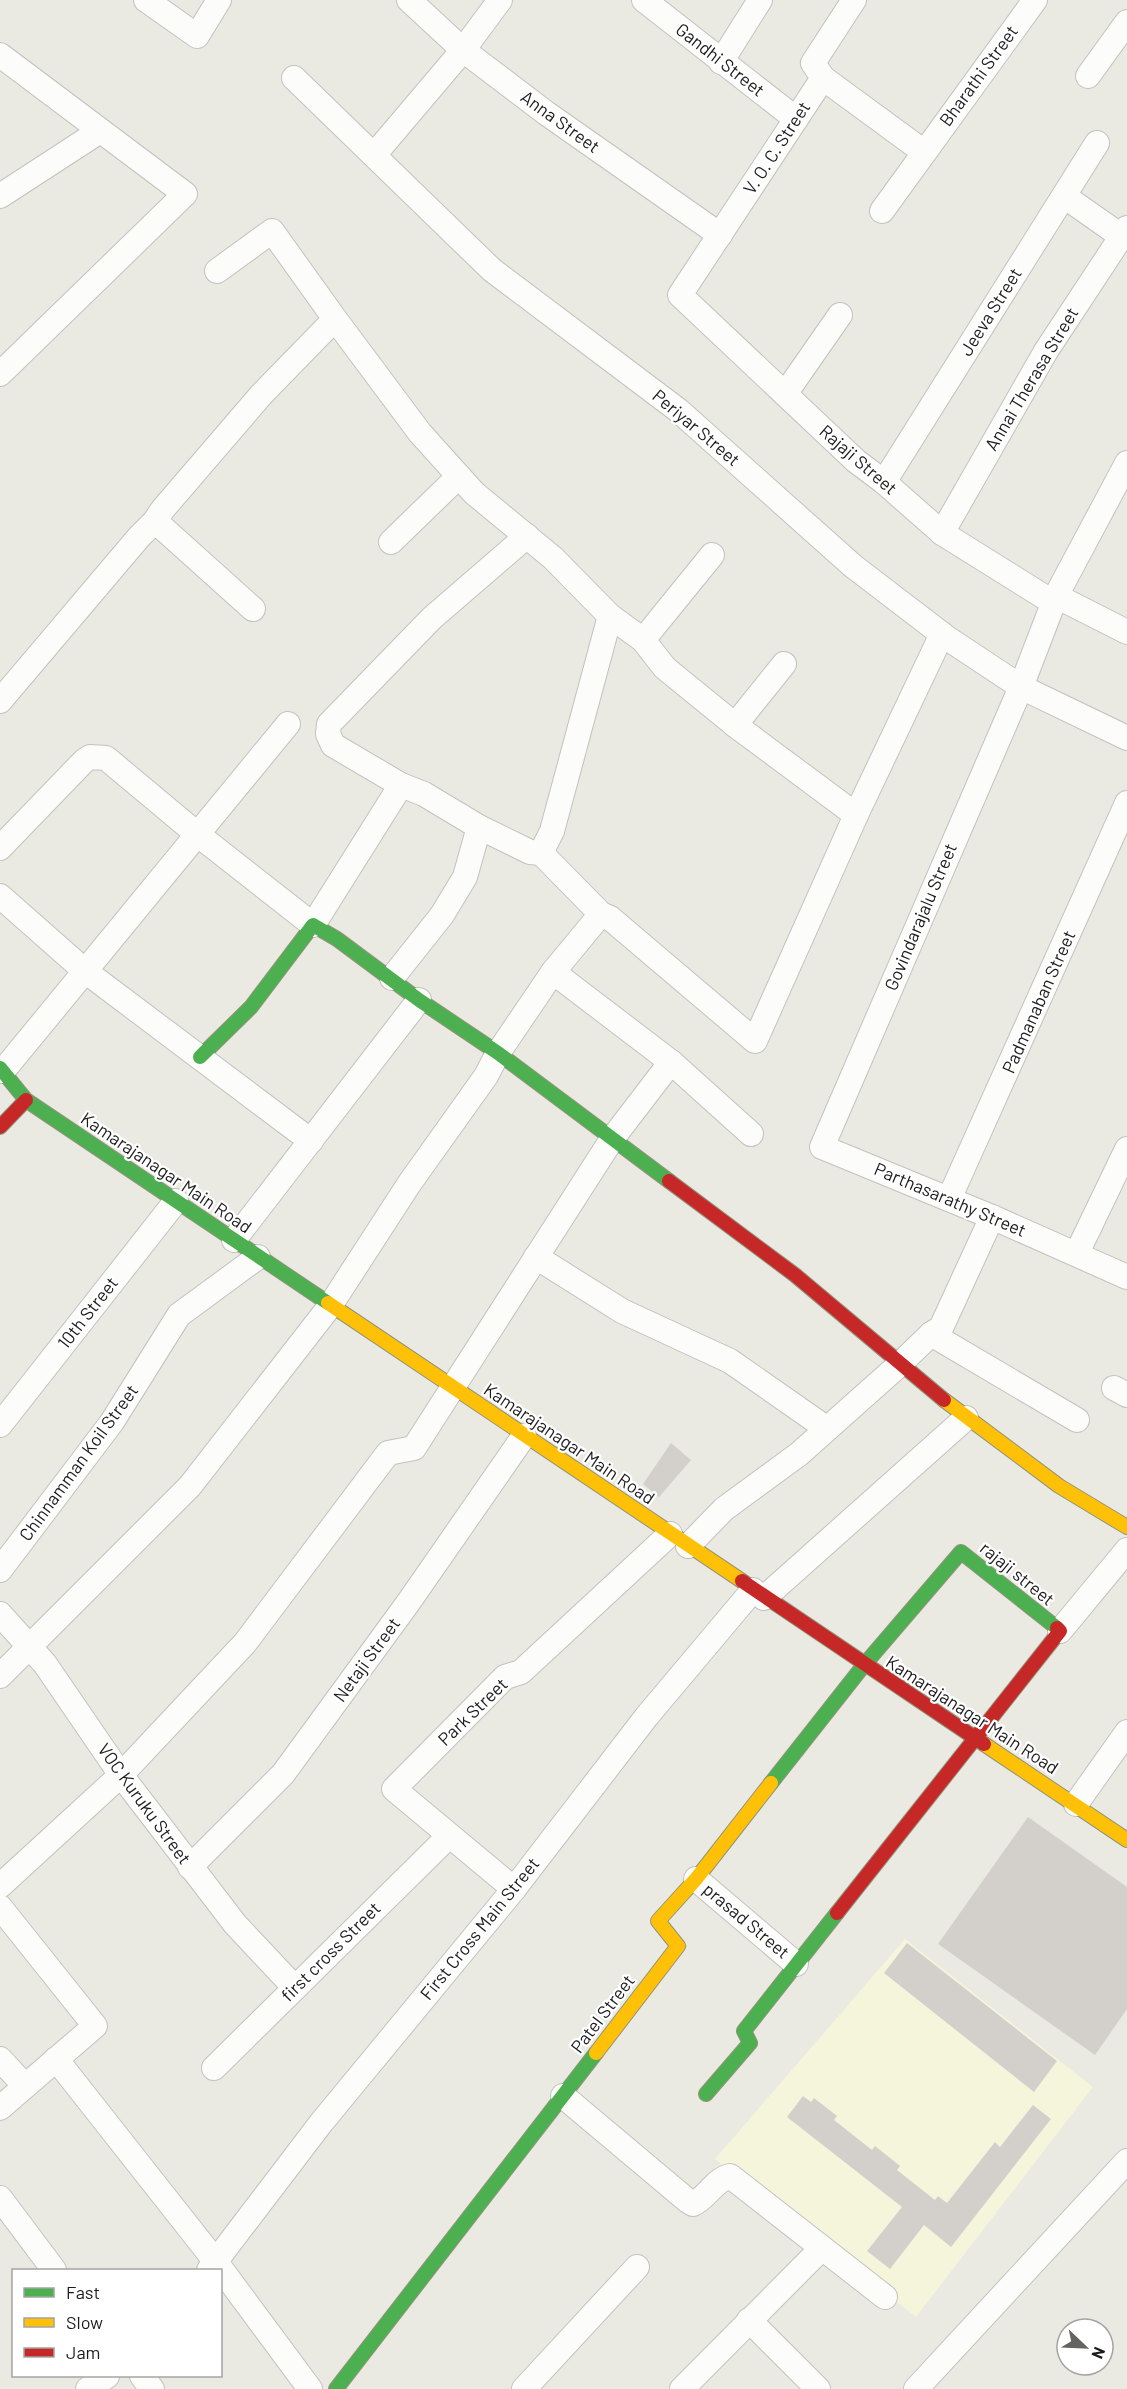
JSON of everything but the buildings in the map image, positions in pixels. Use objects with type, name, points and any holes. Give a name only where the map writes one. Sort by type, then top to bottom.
[{"type":"street","points":[[146,0],[197,36],[219,0]]},
{"type":"street","name":"Anna Street","points":[[409,0],[463,50],[546,113],[720,235]]},
{"type":"street","points":[[374,155],[463,50],[500,0]]},
{"type":"street","points":[[721,62],[760,0]]},
{"type":"street","points":[[854,0],[813,63],[823,78],[924,152]]},
{"type":"street","name":"Bharathi Street","points":[[882,211],[1035,0]]},
{"type":"street","name":"Gandhi Street","points":[[650,2],[721,62],[796,119]]},
{"type":"street","points":[[1089,76],[1127,22]]},
{"type":"street","points":[[0,55],[185,194],[0,374]]},
{"type":"street","name":"Periyar Street","points":[[294,78],[492,270],[678,410],[853,566],[942,634],[1021,687],[1127,738]]},
{"type":"street","name":"V. O. C. Street","points":[[680,295],[823,78]]},
{"type":"street","points":[[0,196],[100,130]]},
{"type":"street","name":"Jeeva Street","points":[[884,482],[1097,143]]},
{"type":"street","points":[[1064,196],[1124,232]]},
{"type":"street","points":[[217,271],[272,231],[420,433],[474,493],[554,558],[610,616],[643,640],[665,668],[735,725],[856,815]]},
{"type":"street","name":"Annai Therasa Street","points":[[942,533],[1046,351],[1124,232]]},
{"type":"street","name":"Rajaji Street","points":[[680,295],[856,461],[884,482],[942,533],[1055,599],[1127,632]]},
{"type":"street","points":[[785,394],[840,315]]},
{"type":"street","points":[[0,701],[261,395],[335,319]]},
{"type":"street","name":"Govindarajalu Street","points":[[822,1147],[1021,687],[1055,599],[1127,463]]},
{"type":"street","points":[[391,542],[459,476]]},
{"type":"street","points":[[155,521],[253,609]]},
{"type":"street","points":[[527,536],[432,618],[329,724],[327,734],[333,745],[401,785],[424,794],[479,827],[530,852],[541,853],[601,914],[610,918],[755,1041],[856,815],[942,634]]},
{"type":"street","points":[[643,640],[712,555]]},
{"type":"street","points":[[541,853],[552,831],[610,616]]},
{"type":"street","points":[[735,725],[784,664]]},
{"type":"street","points":[[1,1070],[288,724]]},
{"type":"street","points":[[0,848],[84,761],[96,756],[106,758],[197,834],[313,925],[337,939],[419,1000],[498,1053],[795,1275],[852,1320],[900,1364],[966,1418],[1059,1486],[1127,1527]]},
{"type":"street","points":[[200,1057],[251,1007],[313,925],[401,785]]},
{"type":"street","name":"Padmanaban Street","points":[[949,1199],[1127,804]]},
{"type":"street","points":[[392,978],[442,915],[465,877],[479,827]]},
{"type":"street","points":[[0,896],[85,971],[310,1141]]},
{"type":"street","points":[[0,1676],[190,1486],[330,1306],[409,1184],[486,1076],[498,1053],[553,972],[601,914]]},
{"type":"street","points":[[553,972],[671,1062],[751,1134]]},
{"type":"street","points":[[234,1240],[419,1000]]},
{"type":"street","points":[[0,1886],[121,1775],[245,1643],[388,1453],[414,1448],[454,1389],[612,1139],[671,1062]]},
{"type":"street","name":"Kamarajanagar Main Road","points":[[1,1070],[26,1100],[1127,1840]]},
{"type":"street","points":[[0,1127],[26,1100]]},
{"type":"street","name":"Parthasarathy Street","points":[[822,1147],[1077,1253],[1127,1278]]},
{"type":"street","points":[[1077,1253],[1127,1149]]},
{"type":"street","name":"10th Street","points":[[0,1425],[176,1201]]},
{"type":"street","points":[[679,1540],[799,1454],[931,1334],[941,1328],[992,1217]]},
{"type":"street","name":"Chinnamman Koil Street","points":[[0,1570],[112,1422],[179,1315],[258,1257]]},
{"type":"street","points":[[536,1257],[622,1311],[730,1361],[826,1428]]},
{"type":"street","points":[[931,1334],[1077,1420]]},
{"type":"street","name":"First Cross Main Street","points":[[212,2266],[321,2123],[513,1889],[646,1716],[758,1594],[966,1418]]},
{"type":"street","name":"Netaji Street","points":[[190,1867],[283,1774],[408,1604],[524,1436]]},
{"type":"street","name":"Park Street","points":[[513,1889],[394,1789],[505,1677],[521,1672],[679,1540]]},
{"type":"street","points":[[1060,1631],[1127,1550]]},
{"type":"street","name":"rajaji street","points":[[706,2094],[750,2043],[744,2031],[1060,1631],[961,1552],[864,1665]]},
{"type":"street","name":"VOC Kuruku Street","points":[[0,1614],[45,1664],[121,1775],[190,1867],[235,1924],[295,1988]]},
{"type":"street","name":"Patel Street","points":[[336,2389],[678,1946],[658,1921],[696,1879],[864,1665]]},
{"type":"street","points":[[1076,1804],[1127,1732]]},
{"type":"street","name":"first cross Street","points":[[214,2068],[449,1836]]},
{"type":"street","name":"prasad Street","points":[[696,1879],[796,1964]]},
{"type":"street","points":[[0,1907],[95,2026],[0,2108]]},
{"type":"street","points":[[0,2059],[25,2086]]},
{"type":"street","points":[[56,2060],[212,2266]]},
{"type":"street","points":[[563,2096],[688,2201],[693,2204],[698,2202],[717,2183],[730,2176],[885,2297]]},
{"type":"street","points":[[916,2389],[1125,2169]]},
{"type":"street","points":[[0,2198],[53,2269]]},
{"type":"street","points":[[682,2389],[822,2248]]},
{"type":"street","points":[[524,2389],[637,2266]]},
{"type":"street","points":[[222,2279],[310,2389]]},
{"type":"street","points":[[749,2320],[818,2389]]},
{"type":"street","points":[[88,2389],[106,2377]]},
{"type":"street","points":[[143,2377],[152,2389]]},
{"type":"shaded area","points":[[905,1939],[1093,2087],[916,2317],[715,2159]]},
{"type":"traffic: fast","points":[[200,1057],[251,1007],[313,925],[337,939],[419,1000],[498,1053],[669,1181]]},
{"type":"traffic: fast","points":[[0,1068],[26,1100],[328,1303]]},
{"type":"traffic: fast","points":[[771,1783],[864,1665],[961,1552],[1057,1628]]},
{"type":"traffic: fast","points":[[706,2094],[750,2043],[744,2031],[837,1913]]},
{"type":"traffic: fast","points":[[336,2389],[596,2053]]},
{"type":"traffic: slow","points":[[328,1303],[742,1581]]},
{"type":"traffic: slow","points":[[944,1400],[1059,1486],[1127,1527]]},
{"type":"traffic: slow","points":[[984,1744],[1127,1840]]},
{"type":"traffic: slow","points":[[596,2053],[678,1946],[658,1921],[696,1879],[771,1783]]},
{"type":"traffic: jam","points":[[0,1127],[26,1100]]},
{"type":"traffic: jam","points":[[669,1181],[795,1275],[944,1400]]},
{"type":"traffic: jam","points":[[742,1581],[984,1744]]},
{"type":"traffic: jam","points":[[837,1913],[1060,1631],[1057,1628]]}]
